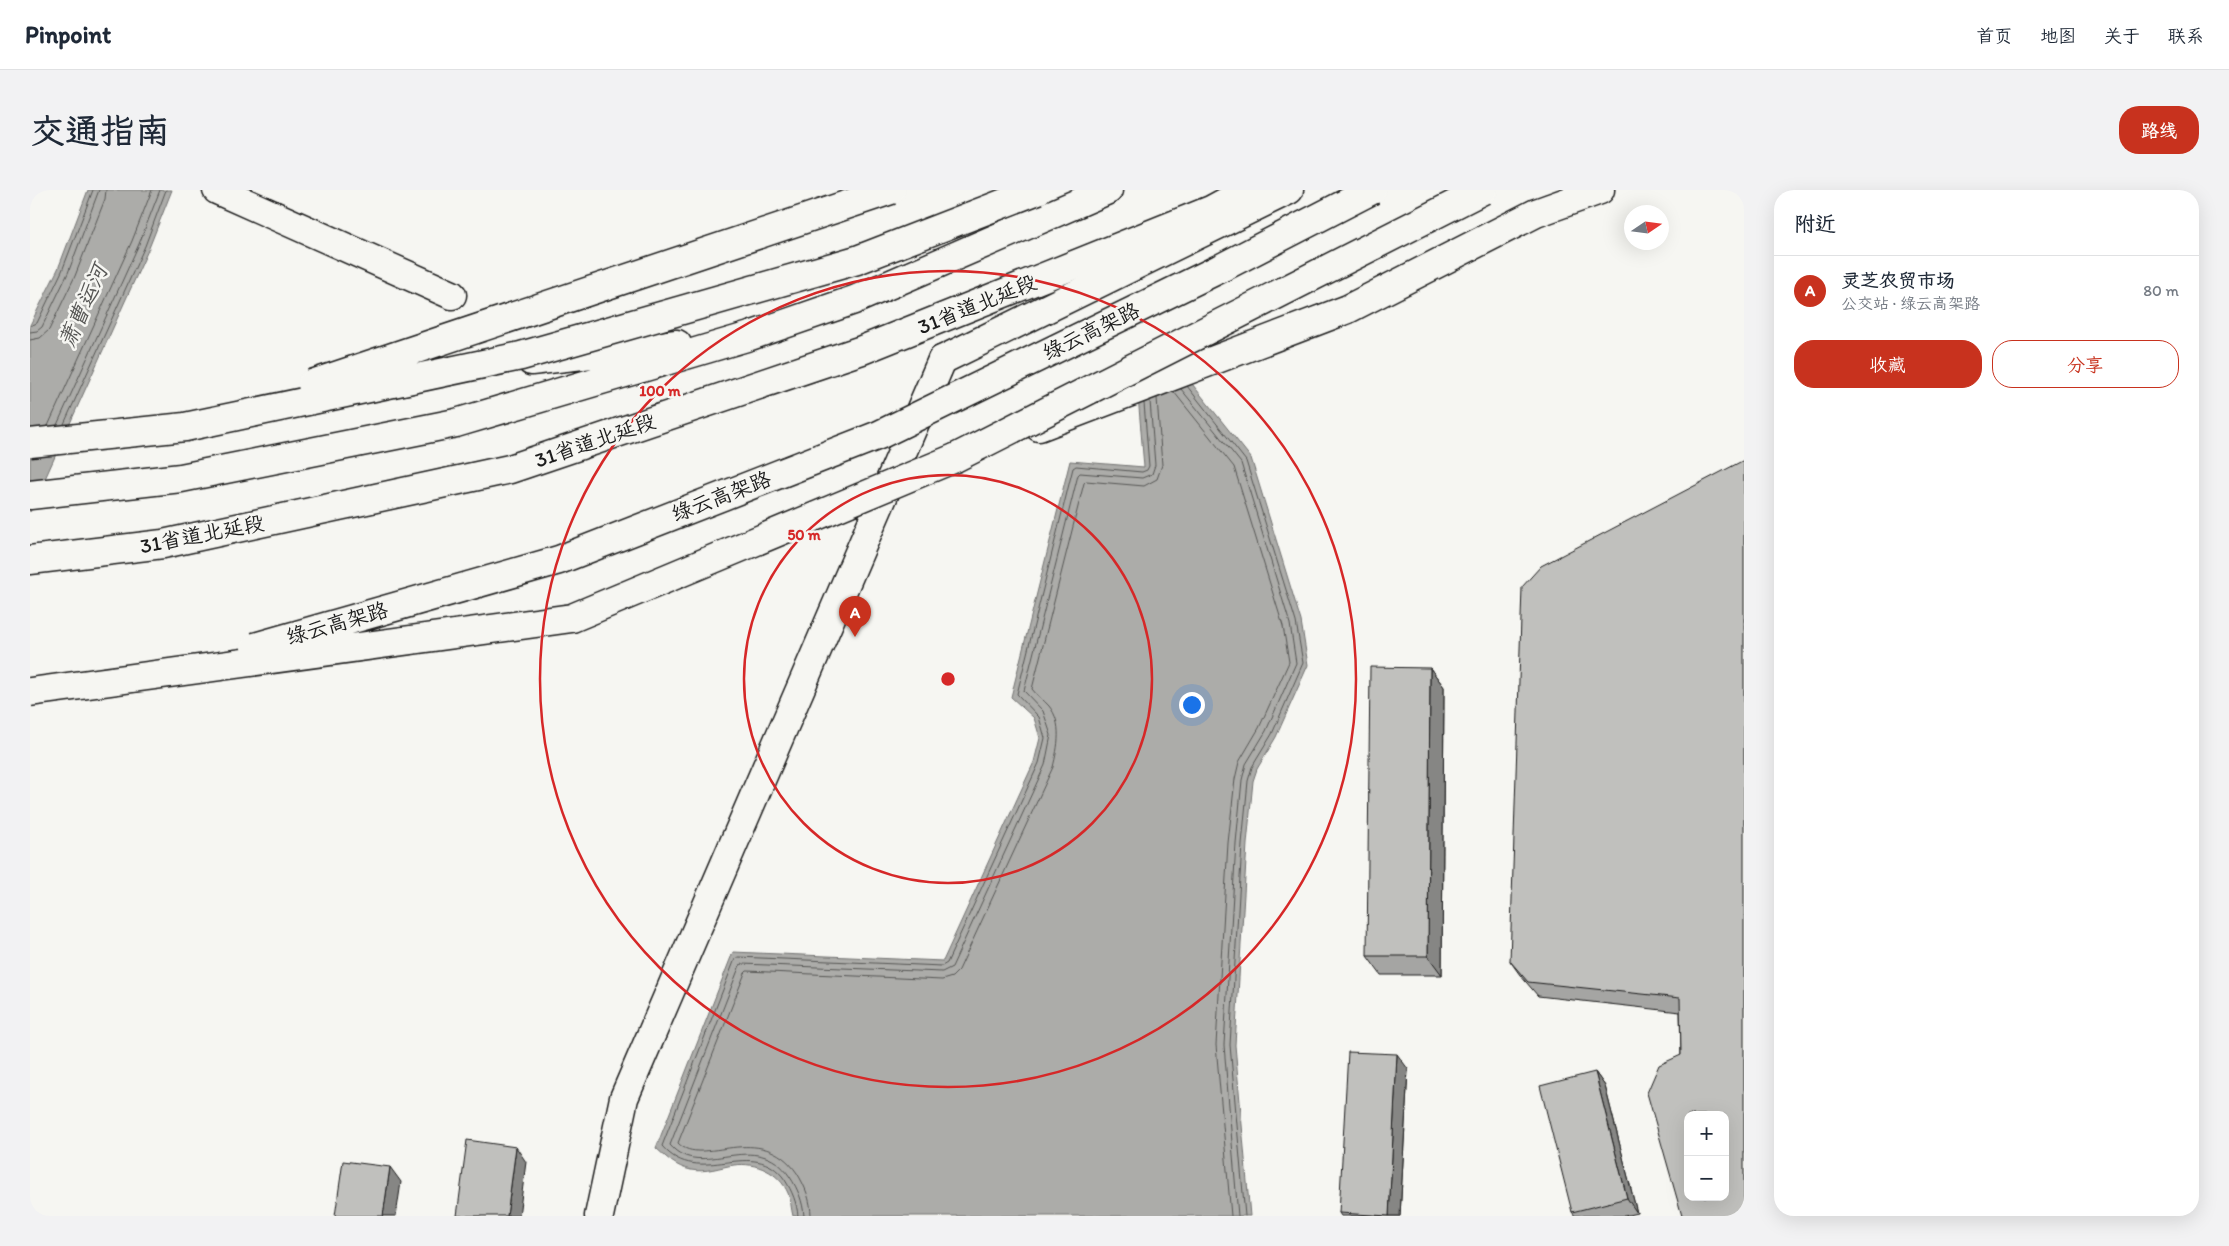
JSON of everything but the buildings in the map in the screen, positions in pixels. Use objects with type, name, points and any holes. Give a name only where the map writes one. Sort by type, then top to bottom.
[{"type":"main road","points":[[217,190],[452,295]]},
{"type":"main road","points":[[185,427],[891,190]]},
{"type":"main road","points":[[30,443],[185,427],[521,356],[857,260],[1038,190]]},
{"type":"main road","points":[[30,495],[181,478],[456,423],[750,336],[854,300],[1108,190]]},
{"type":"main road","name":"31省道北延段","points":[[30,560],[163,544],[510,469],[862,350],[1211,210],[1248,190]]},
{"type":"main road","points":[[599,1216],[624,1098],[942,360],[1289,190]]},
{"type":"main road","name":"绿云高架路","points":[[30,690],[201,663],[558,560],[879,435],[1219,269],[1372,190]]},
{"type":"main road","points":[[955,458],[1484,190]]},
{"type":"main road","points":[[30,690],[572,618],[955,458],[1348,309],[1536,213],[1600,190]]},
{"type":"main road","points":[[30,433],[208,420],[537,360],[750,336]]},
{"type":"water","name":"萧曹运河","points":[[88,190],[172,190],[149,248],[30,512],[30,325],[58,269]]},
{"type":"water","points":[[1173,360],[1251,458],[1301,621],[1308,665],[1276,737],[1257,769],[1253,781],[1247,844],[1235,1045],[1250,1216],[793,1216],[789,1196],[784,1186],[779,1179],[766,1170],[742,1164],[697,1171],[686,1169],[668,1159],[656,1148],[733,952],[943,961],[1034,762],[1040,738],[1034,718],[1011,697],[1070,461],[1144,467],[1136,372]]},
{"type":"place","name":"灵芝农贸市场","points":[[855,637]]}]
